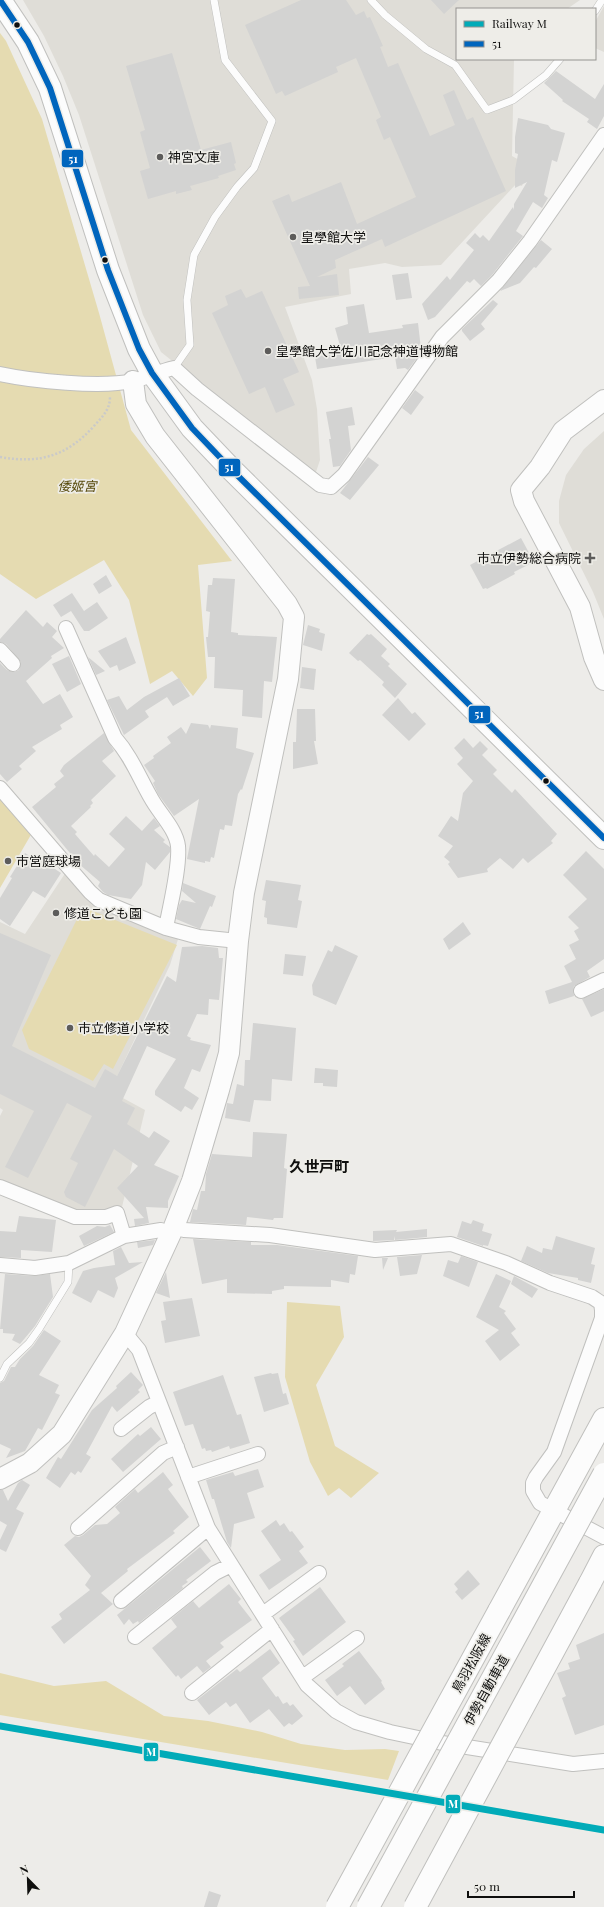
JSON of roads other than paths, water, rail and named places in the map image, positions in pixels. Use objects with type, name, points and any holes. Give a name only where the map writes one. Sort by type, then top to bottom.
[{"type":"main road","points":[[0,0],[28,42],[50,88],[108,270],[139,349],[143,377],[232,470],[604,838]]},
{"type":"main road","name":"鳥羽松阪線","points":[[337,1907],[604,1419]]},
{"type":"main road","name":"伊勢自動車道","points":[[368,1907],[604,1474]]},
{"type":"main road","name":"伊勢自動車道","points":[[383,1907],[604,1500]]},
{"type":"main road","points":[[415,1907],[604,1556]]},
{"type":"street","points":[[0,374],[22,379],[111,383],[143,377],[174,368],[197,388],[320,485],[331,488],[344,475],[442,337],[498,281],[530,241],[604,135]]},
{"type":"street","points":[[0,1479],[30,1463],[62,1434],[125,1334],[173,1229],[192,1181],[219,1090],[228,1053],[244,893],[288,679],[294,617],[287,604],[155,436],[136,404],[143,377]]},
{"type":"street","points":[[604,400],[563,431],[540,467],[521,490],[524,501],[580,607],[594,657],[604,680]]},
{"type":"street","points":[[66,628],[115,738],[126,750],[151,799],[174,834],[178,846],[175,879],[166,928]]},
{"type":"street","points":[[0,650],[13,664]]},
{"type":"street","points":[[0,788],[90,892],[99,900],[166,928],[199,937],[238,942]]},
{"type":"street","points":[[581,991],[604,980]]},
{"type":"street","points":[[0,1187],[75,1217],[106,1217],[117,1213],[124,1236]]},
{"type":"street","points":[[0,1265],[35,1268],[69,1264],[124,1236],[161,1230]]},
{"type":"street","points":[[184,1230],[270,1236],[375,1250],[451,1244],[506,1263],[550,1283],[588,1295],[600,1303],[602,1318],[554,1452],[536,1477],[533,1484],[533,1491],[535,1497],[540,1503],[604,1537]]},
{"type":"street","points":[[125,1334],[139,1350],[208,1528],[303,1677],[316,1694],[336,1711],[356,1722],[372,1727],[442,1743],[573,1764],[604,1761]]},
{"type":"street","points":[[121,1429],[149,1407],[159,1402]]},
{"type":"street","points":[[78,1528],[163,1453],[177,1448]]},
{"type":"street","points":[[188,1477],[258,1454]]},
{"type":"street","points":[[121,1601],[208,1528]]},
{"type":"street","points":[[135,1637],[215,1573],[231,1565]]},
{"type":"street","points":[[263,1614],[319,1573]]},
{"type":"street","points":[[192,1693],[272,1629]]},
{"type":"street","points":[[303,1677],[357,1638]]},
{"type":"lane","points":[[174,368],[190,345],[187,300],[194,256],[215,216],[237,187],[254,168],[272,121],[225,60],[214,0]]},
{"type":"lane","points":[[371,0],[385,15],[426,49],[455,65],[487,110],[513,100],[546,75],[559,60]]},
{"type":"lane","points":[[596,9],[602,0]]},
{"type":"lane","points":[[0,1378],[7,1364],[29,1343],[39,1329],[68,1282],[69,1264]]},
{"type":"rail line","name":"M","points":[[0,1726],[604,1830]]},
{"type":"place","name":"神宮文庫","points":[[160,157]]},
{"type":"place","name":"皇學館大学","points":[[293,237]]},
{"type":"place","name":"皇學館大学佐川記念神道博物館","points":[[268,351]]},
{"type":"place","name":"市立伊勢総合病院","points":[[590,558]]},
{"type":"place","name":"市営庭球場","points":[[8,861]]},
{"type":"place","name":"修道こども園","points":[[56,913]]},
{"type":"place","name":"市立修道小学校","points":[[70,1028]]},
{"type":"district","name":"久世戸町","points":[[319,1167]]},
{"type":"park label","name":"倭姬宮","points":[[77,486]]}]
